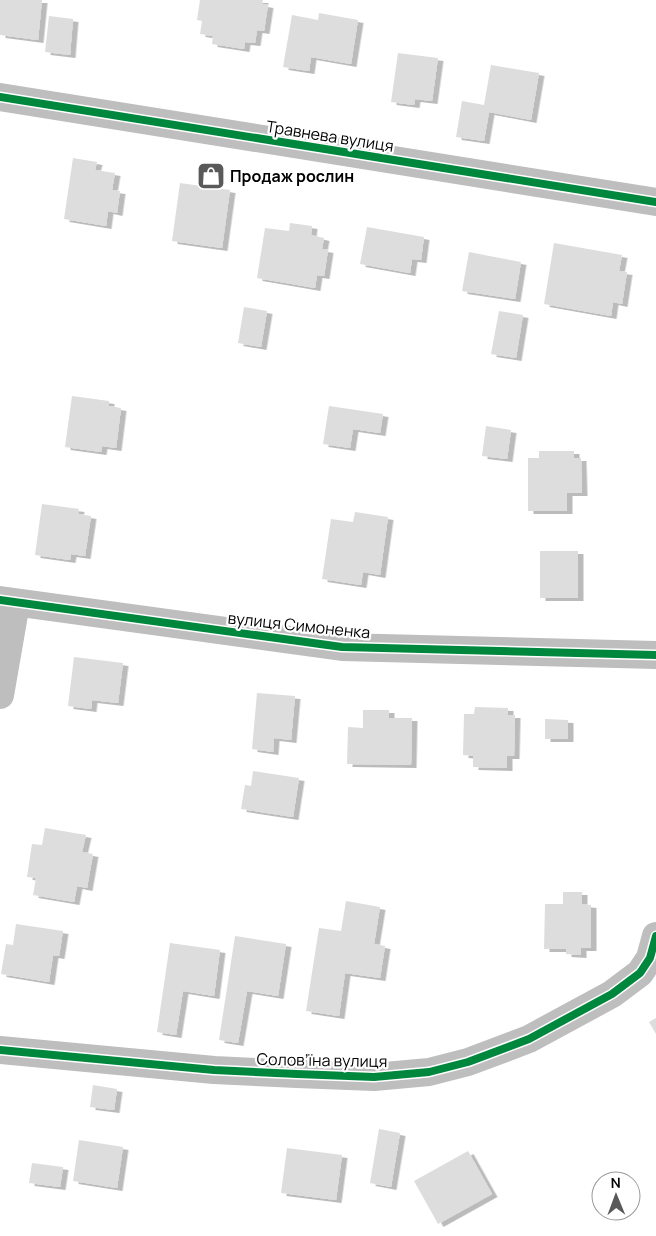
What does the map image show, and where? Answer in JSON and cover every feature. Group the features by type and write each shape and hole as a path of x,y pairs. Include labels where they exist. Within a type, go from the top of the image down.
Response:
{"street":[{"name":"Травнева вулиця","path":"0,97 656,202"},
{"name":"вулиця Симоненка","path":"8,601 342,647 656,655"},
{"path":"0,695 8,601"},
{"name":"Соловʼїна вулиця","path":"0,1050 214,1070 374,1077 429,1072 468,1062 529,1039 612,994 640,973 650,958 656,936"}],"building":[{"path":"0,0 42,0 38,40 0,35"},
{"path":"200,0 263,0 262,4 268,5 264,31 257,30 255,43 245,42 244,49 212,44 213,36 200,34 202,21 197,20"},
{"path":"319,13 358,20 351,64 311,57 309,71 283,67 292,15 318,20"},
{"path":"49,16 73,19 70,55 45,52"},
{"path":"398,53 438,58 432,101 415,99 414,105 391,102"},
{"path":"491,65 539,73 531,120 489,112 484,141 456,137 462,101 484,105"},
{"path":"73,158 97,162 95,170 115,173 112,190 120,191 117,213 108,211 106,226 64,219"},
{"path":"180,183 230,190 222,248 172,241"},
{"path":"290,223 312,226 311,235 324,238 322,249 328,250 324,276 317,275 315,288 257,278 265,228 289,231"},
{"path":"367,227 424,237 421,260 412,259 410,273 360,264"},
{"path":"554,243 622,255 619,271 627,272 622,304 613,302 611,316 544,304"},
{"path":"469,252 521,262 515,299 462,291"},
{"path":"244,307 267,311 261,347 238,343"},
{"path":"499,311 523,315 516,358 491,354"},
{"path":"72,396 109,401 109,406 121,408 116,448 102,446 101,452 65,447"},
{"path":"329,406 383,414 380,433 353,429 350,448 323,444"},
{"path":"486,426 511,430 507,459 482,456"},
{"path":"539,451 574,451 574,458 581,458 582,493 567,493 567,511 528,511 528,458 539,458"},
{"path":"42,504 79,509 78,514 91,516 85,556 71,554 70,560 35,555"},
{"path":"355,512 388,517 380,575 363,572 361,585 322,579 331,519 353,522"},
{"path":"540,551 578,551 578,598 540,598"},
{"path":"74,657 123,663 118,703 92,700 91,709 68,706"},
{"path":"257,693 295,696 291,740 274,738 273,752 252,749"},
{"path":"475,707 508,708 508,715 515,715 514,756 507,756 507,768 473,767 473,756 463,755 464,714 474,714"},
{"path":"363,710 389,710 389,718 412,718 411,765 347,764 348,727 363,728"},
{"path":"545,719 568,720 568,739 545,739"},
{"path":"253,771 299,778 293,817 241,809 245,785 251,786"},
{"path":"45,828 86,835 82,852 93,854 87,888 77,886 74,902 33,895 36,878 27,877 32,844 42,845"},
{"path":"563,892 582,892 582,904 591,905 591,948 581,948 581,955 566,954 566,949 544,949 545,904 563,904"},
{"path":"346,901 380,907 374,944 385,946 380,978 345,973 339,1016 306,1011 319,928 341,931"},
{"path":"16,924 63,931 59,956 53,955 49,982 1,974 6,944 13,945"},
{"path":"235,936 286,944 278,996 247,991 238,1043 219,1040"},
{"path":"170,943 220,950 214,996 183,991 176,1035 157,1032"},
{"path":"656,1018 656,1034 649,1022"},
{"path":"93,1085 117,1089 114,1110 90,1107"},
{"path":"379,1129 400,1133 391,1187 370,1183"},
{"path":"79,1140 123,1147 117,1188 73,1181"},
{"path":"287,1148 342,1155 336,1200 281,1193"},
{"path":"468,1151 492,1194 438,1224 414,1181"},
{"path":"32,1163 63,1167 60,1187 29,1183"}],"cycle path":[{"path":"0,97 656,202"},
{"path":"0,600 342,647 656,655"},
{"path":"0,1050 214,1070 374,1077 429,1072 468,1062 529,1039 612,994 640,973 650,958 656,936"}],"place":[{"name":"Продаж рослин","path":"211,176"}]}
